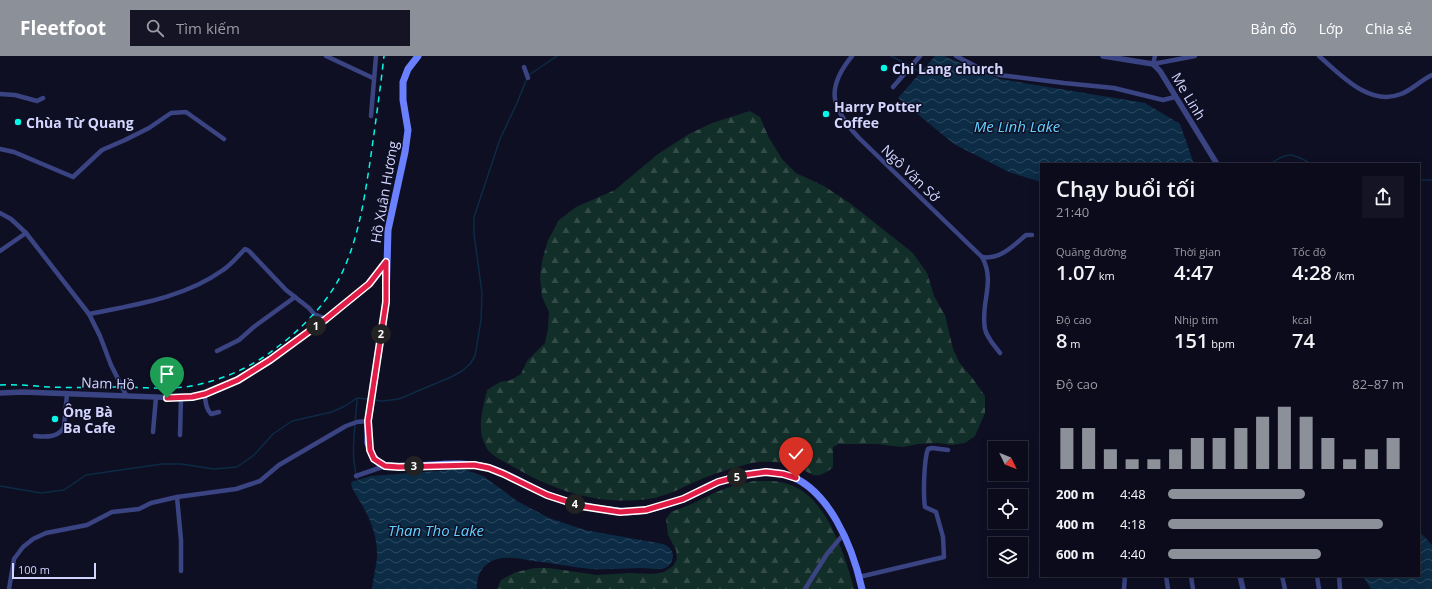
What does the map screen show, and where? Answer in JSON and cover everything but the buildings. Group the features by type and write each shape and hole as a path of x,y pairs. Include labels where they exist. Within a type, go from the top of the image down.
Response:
{"main road":[{"name":"Hồ Xuân Hương","path":"385,466 374,459 370,450 369,418 386,302 388,230 405,152 408,130 403,100 403,82 408,69 418,56"},
{"path":"385,466 474,465 489,468 547,495 581,506 620,512 646,510 683,499 718,482 744,475 766,472 783,474 796,478 810,486 830,512 843,535 862,589"}],"street":[{"path":"326,56 373,78"},
{"path":"371,116 376,56"},
{"name":"Ngô Văn Sở","path":"852,56 840,72 835,85 836,105 844,121 864,143 982,257 988,270 984,317 985,329 990,340 1000,353"},
{"path":"893,87 920,56"},
{"path":"956,56 979,68 999,75 1114,88 1163,100 1175,97"},
{"path":"1103,56 1153,64 1195,56"},
{"path":"1153,64 1155,56"},
{"path":"1319,56 1359,88 1380,96 1389,97 1402,94 1432,75"},
{"name":"Me Linh","path":"1153,64 1160,71 1216,163"},
{"path":"524,67 528,78"},
{"path":"0,94 34,101 40,101 42,98"},
{"path":"0,149 14,152 73,177 102,150 149,128 171,112 186,112 224,139"},
{"path":"0,213 11,219 26,234 88,314 100,336 111,365 126,395"},
{"path":"0,251 26,234"},
{"path":"982,257 994,258 1026,235 1032,235"},
{"path":"88,314 139,305 182,292 223,270 245,249 249,251 286,290 309,308 314,314 326,319"},
{"name":"Nam Hồ","path":"0,393 126,395 181,398 205,394 238,380 326,319 369,284 386,262"},
{"path":"217,351 239,340 255,326 295,297"},
{"path":"35,436 52,436 62,431 64,427 67,394"},
{"path":"205,394 205,402 209,412 211,414 219,412"},
{"path":"153,432 156,397"},
{"path":"180,435 181,398"},
{"path":"9,589 14,559 23,547 33,539 46,533 87,525 112,512 139,509 151,503 177,497 236,489 260,481 279,465 346,426 369,418"},
{"path":"859,577 944,557 943,537 936,512 925,507 925,490 928,449 948,450"},
{"path":"356,476 385,466"},
{"path":"177,497 181,540 181,571"},
{"path":"805,589 827,554 843,535"},
{"path":"1124,577 1124,589"},
{"path":"1166,577 1168,589"},
{"path":"1191,577 1193,589"},
{"path":"1240,577 1243,589"},
{"path":"1282,577 1285,589"},
{"path":"1317,577 1319,589"},
{"path":"1339,577 1340,589"}],"green space":[{"path":"750,111 760,117 769,138 782,159 796,173 824,186 851,204 913,253 927,273 934,296 945,315 953,349 959,362 985,396 985,413 975,436 965,443 952,445 938,443 918,444 902,447 877,444 839,444 833,447 833,467 820,475 811,474 797,466 790,464 758,462 715,474 661,496 635,500 598,499 563,490 529,475 494,456 486,447 481,433 481,418 487,390 500,382 511,380 521,374 527,361 545,343 549,312 542,297 540,277 542,261 548,240 559,220 576,207 615,190 658,154 689,134 712,123"},
{"path":"754,481 776,481 788,484 801,490 813,500 832,528 845,560 854,589 497,589 501,580 516,572 535,568 549,568 597,575 629,573 653,574 664,572 673,566 677,559 676,550 668,535 666,519 671,512 692,504 716,492"}],"water":[{"name":"Me Linh Lake","path":"935,56 944,56 1000,79 1145,103 1180,124 1194,163 1040,163 1040,182 1009,172 954,144 898,98"},
{"name":"Than Tho Lake","path":"463,469 483,476 517,501 549,518 585,530 663,544 672,551 672,562 668,566 661,569 591,569 515,558 502,558 488,563 481,570 477,589 372,589 377,558 377,548 370,521 352,488 351,482 371,476"},
{"path":"1420,532 1432,545 1432,589 1371,589 1364,577 1420,577"}],"waterway":[{"path":"529,75 557,56"},
{"path":"891,56 922,74"},
{"path":"373,400 383,401 399,399 451,377 462,371 470,364 475,356 481,320 482,293 474,234 474,217 500,139 527,78"},
{"path":"1272,163 1287,155 1295,156 1310,163"},
{"path":"1420,180 1432,180"},
{"path":"357,398 353,450 355,471 358,481"},
{"path":"0,486 41,493 64,490 86,475 162,464 181,464 214,469 237,467 254,455 273,434 292,421 332,412 357,398 369,399"}],"railway":[{"path":"0,385 49,387 186,387 198,385 235,373 258,361 289,338 318,310 326,299 340,277 356,235 360,221 370,162 384,56"}],"place":[{"name":"Chi Lang church","path":"884,68"},
{"name":"Harry Potter Coffee","path":"826,114"},
{"name":"Chùa Từ Quang","path":"18,122"},
{"name":"Ông Bà Ba Cafe","path":"55,419"}],"route":[{"path":"167,398 192,397 205,394 238,380 270,360 326,319 369,284 386,262 386,302 374,390 368,421 368,443 370,450 374,459 385,466 474,465 489,468 547,495 581,506 620,512 646,510 683,499 718,482 744,475 766,472 783,474 796,478"}]}
